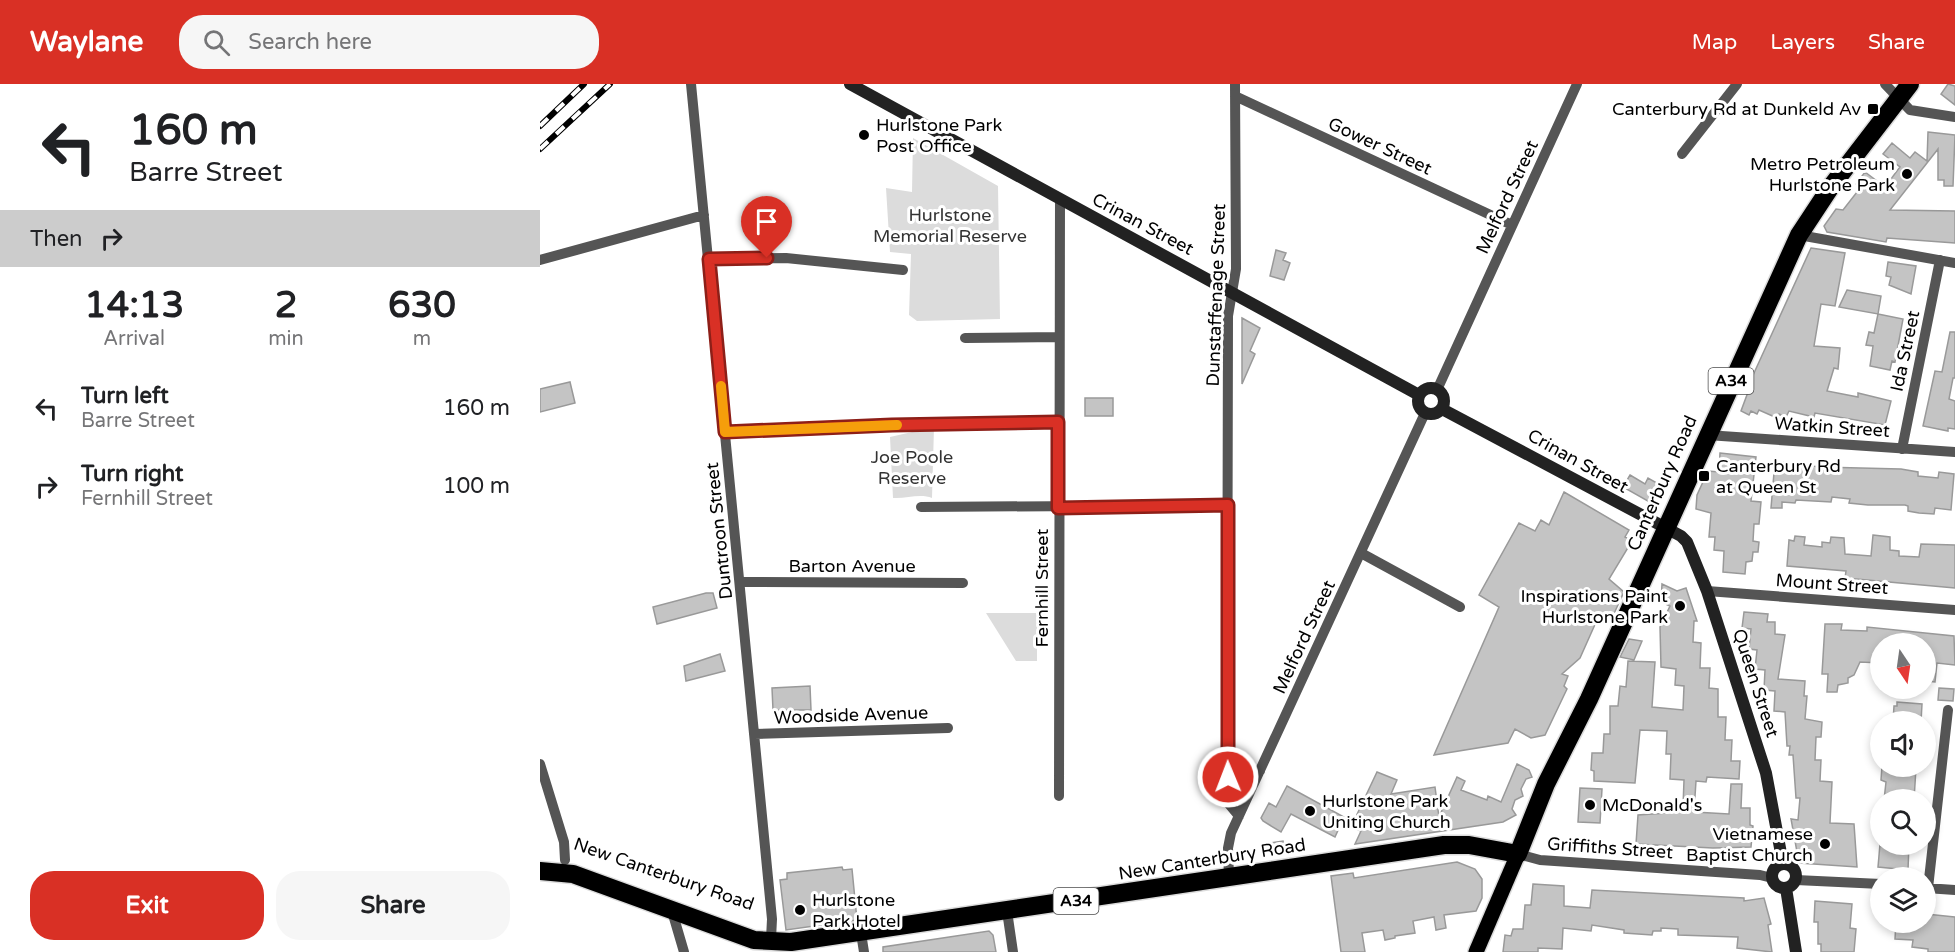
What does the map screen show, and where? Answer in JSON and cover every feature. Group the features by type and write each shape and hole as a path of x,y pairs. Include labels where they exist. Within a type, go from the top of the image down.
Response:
{"highway":[{"name":"Canterbury Road","path":"1518,854 1546,784 1588,699 1799,235 1830,188 1910,84"},
{"name":"New Canterbury Road","path":"540,871 573,874 754,940 800,942 1444,845 1469,845 1518,854"},
{"name":"New Canterbury Road","path":"540,859 565,860 732,919 758,929 771,939"}],"main road":[{"path":"1476,952 1518,854"}],"street":[{"name":"Duntroon Street","path":"691,84 741,582 772,919 771,939"},
{"name":"Crinan Street","path":"850,84 1419,394"},
{"name":"Melford Street","path":"1437,390 1577,84"},
{"path":"1682,154 1737,84"},
{"path":"1885,84 1910,110 1955,117"},
{"name":"Gower Street","path":"1235,90 1512,225"},
{"name":"Dunstaffenage Street","path":"1235,90 1236,269 1228,316 1227,763 1229,804 1239,816"},
{"name":"Fernhill Street","path":"1059,796 1060,199"},
{"path":"540,261 704,215"},
{"path":"1799,235 1955,263"},
{"path":"709,259 786,258 903,270"},
{"name":"Ida Street","path":"1902,448 1940,260"},
{"path":"965,338 1059,337"},
{"path":"1425,389 1437,390 1443,396 1442,409 1432,414 1425,413 1418,402 1419,394 1425,389"},
{"name":"Crinan Street","path":"1442,409 1665,528"},
{"name":"Melford Street","path":"1229,878 1229,840 1243,805 1425,413"},
{"path":"725,432 1058,422"},
{"name":"Watkin Street","path":"1707,435 1955,452"},
{"path":"921,507 1058,508 1228,505"},
{"name":"Queen Street","path":"1665,528 1687,542 1707,591 1766,773 1783,864"},
{"path":"1361,552 1460,607"},
{"name":"Barton Avenue","path":"741,582 963,583"},
{"name":"Mount Street","path":"1707,591 1955,610"},
{"path":"1929,867 1948,710"},
{"name":"Woodside Avenue","path":"754,734 948,728"},
{"path":"1227,763 1242,776 1251,776 1260,771"},
{"path":"540,764 564,842 565,860"},
{"path":"1229,795 1243,805"},
{"name":"Griffiths Street","path":"1518,854 1540,860 1760,874 1772,878"},
{"path":"1796,952 1791,884 1794,868 1783,864 1773,870 1772,878 1777,886 1791,884 1870,885"},
{"path":"1936,889 1955,890"},
{"path":"672,911 684,952"},
{"path":"1007,911 1013,952"},
{"path":"861,933 864,952"}],"green space":[{"name":"Hurlstone Memorial Reserve","path":"913,138 998,186 1000,319 917,321 909,315 911,254 890,252 886,188 912,192"},
{"name":"Joe Poole Reserve","path":"934,427 932,498 923,496 893,498 890,437"},
{"path":"986,613 1037,613 1037,661 1016,661"}],"building":[{"path":"1948,84 1955,86 1955,105 1941,94"},
{"path":"1928,132 1955,135 1953,186 1944,186 1944,180 1938,180 1938,149 1890,210 1955,211 1955,243 1887,238 1886,242 1827,232 1824,226 1836,209 1843,210 1861,187 1856,184 1865,172 1885,187 1900,167 1883,154 1892,143 1910,158 1915,152 1927,161"},
{"path":"1811,248 1845,253 1835,306 1821,304 1814,346 1840,348 1838,369 1834,368 1827,391 1858,397 1858,393 1891,401 1885,425 1815,413 1814,417 1789,411 1786,417 1779,414 1777,418 1759,410 1757,414 1751,411 1749,415 1741,411 1751,384 1749,384"},
{"path":"1276,250 1286,253 1283,260 1290,263 1284,280 1270,276"},
{"path":"1888,262 1916,266 1911,294 1889,285 1891,277 1886,276"},
{"path":"1847,290 1881,296 1878,314 1839,307"},
{"path":"1878,314 1903,319 1895,362 1892,361 1890,370 1870,366 1873,346 1866,345 1869,332 1874,333"},
{"path":"1242,318 1260,328 1250,351 1255,354 1242,384"},
{"path":"1950,332 1955,332 1955,378 1953,378 1949,399 1955,401 1955,429 1948,428 1948,431 1923,426 1935,371 1942,372"},
{"path":"570,382 575,403 540,412 540,389"},
{"path":"1085,398 1113,398 1113,416 1085,416"},
{"path":"1720,453 1756,457 1751,501 1761,502 1759,524 1754,524 1753,541 1759,542 1758,552 1753,552 1752,561 1746,562 1745,574 1723,572 1724,551 1714,550 1715,537 1709,537 1711,513 1696,509 1697,495 1708,471 1719,472"},
{"path":"1775,461 1820,467 1901,469 1918,472 1918,476 1938,478 1939,472 1954,474 1951,510 1935,508 1934,514 1919,513 1908,511 1908,506 1905,505 1849,503 1850,499 1832,497 1831,502 1796,500 1795,503 1782,502 1782,508 1771,508"},
{"path":"1630,475 1645,484 1648,478 1664,487 1658,502 1653,504 1623,487"},
{"path":"1564,492 1629,530 1625,537 1632,541 1609,579 1624,592 1611,620 1597,620 1580,658 1562,674 1568,676 1564,686 1567,689 1545,735 1531,738 1515,729 1508,743 1434,755 1499,607 1479,595 1519,523 1535,531 1541,520 1549,525"},
{"path":"1873,535 1890,537 1890,550 1899,551 1899,556 1919,557 1921,544 1955,545 1955,588 1845,578 1846,571 1787,566 1789,540 1794,541 1795,536 1805,537 1804,545 1822,547 1822,542 1830,543 1831,537 1844,538 1845,554 1871,556"},
{"path":"1662,584 1677,591 1686,588 1697,621 1694,621 1693,642 1701,643 1700,668 1710,668 1709,688 1718,689 1718,717 1726,717 1725,740 1732,740 1731,761 1740,761 1739,779 1707,777 1706,782 1696,781 1694,812 1729,814 1731,784 1742,784 1741,808 1750,808 1750,825 1753,826 1751,847 1713,848 1636,844 1638,815 1666,813 1666,806 1683,807 1684,780 1670,779 1671,754 1666,754 1667,731 1640,730 1635,783 1594,781 1594,771 1591,770 1592,753 1603,753 1604,734 1610,734 1610,706 1618,706 1620,686 1626,687 1628,661 1655,662 1652,707 1683,710 1684,686 1675,685 1676,669 1661,667 1660,627 1670,606 1661,602"},
{"path":"713,593 717,608 657,624 653,607"},
{"path":"1744,612 1768,614 1767,622 1775,622 1775,634 1785,635 1778,679 1805,681 1804,696 1807,696 1805,719 1822,722 1821,737 1816,737 1815,760 1821,760 1820,781 1832,782 1830,823 1854,824 1857,867 1799,863 1791,819 1798,820 1800,798 1796,798 1793,755 1789,755 1790,746 1787,746 1785,712 1774,711 1775,691 1764,690 1765,670 1755,669 1757,650 1749,649 1751,629 1742,628"},
{"path":"1825,624 1842,624 1841,630 1867,631 1867,627 1925,633 1870,633 1870,662 1860,662 1854,675 1848,678 1848,683 1838,685 1837,692 1827,692 1828,674 1822,674"},
{"path":"1936,634 1954,636 1955,665 1937,663 1936,672"},
{"path":"1629,639 1642,641 1634,660 1620,657"},
{"path":"720,654 725,671 686,681 684,666"},
{"path":"810,686 811,710 773,710 772,688"},
{"path":"1939,688 1954,689 1953,701 1938,700"},
{"path":"1897,702 1922,704 1922,711 1894,711 1894,706 1897,706"},
{"path":"1517,764 1529,770 1532,777 1526,779 1521,789 1523,796 1515,800 1512,809 1516,815 1503,822 1355,844 1361,831 1351,827 1377,772 1397,780 1391,794 1435,787 1439,817 1457,777 1465,781 1461,790 1487,800 1488,796 1501,802"},
{"path":"1881,777 1915,777 1915,789 1885,789 1886,782 1881,780"},
{"name":"Hurlstone Park Uniting Church","path":"1287,786 1344,817 1335,837 1291,814 1281,832 1263,821 1261,818 1269,803 1276,807"},
{"name":"McDonald's","path":"1580,788 1602,789 1600,823 1578,822"},
{"path":"1283,841 1285,851 1271,853 1270,843"},
{"path":"1879,855 1909,855 1908,867 1878,867"},
{"path":"1457,862 1475,869 1482,879 1482,898 1476,911 1444,915 1446,928 1436,930 1434,917 1413,921 1415,933 1385,940 1383,930 1362,933 1365,952 1341,952 1331,876 1353,873 1354,878"},
{"path":"842,867 843,870 852,869 857,920 786,930 780,880 787,879 787,873"},
{"path":"1533,884 1564,886 1564,906 1590,908 1592,890 1744,898 1744,901 1764,898 1771,924 1768,925 1772,952 1737,948 1738,937 1678,935 1678,929 1661,928 1661,931 1653,931 1652,935 1624,933 1624,930 1592,925 1591,931 1563,928 1562,949 1538,948 1538,952 1503,952 1505,935 1511,936 1513,929 1523,929 1525,905 1531,905"},
{"path":"1815,901 1852,904 1850,928 1856,929 1854,952 1821,952 1821,944 1818,944 1818,922 1814,922"},
{"path":"1936,915 1955,917 1955,952 1928,952 1928,949 1912,947 1913,940 1895,939 1895,933 1936,933"},
{"path":"989,931 993,935 996,952 883,952 883,947"}],"railway":[{"path":"540,126 584,84"},
{"path":"540,149 610,84"}],"slow traffic":[{"path":"721,386 725,432 897,425"}],"place":[{"name":"Canterbury Rd at Dunkeld Av","path":"1873,109"},
{"name":"Hurlstone Park Post Office","path":"864,135"},
{"name":"Metro Petroleum Hurlstone Park","path":"1907,174"},
{"name":"Canterbury Rd at Queen St","path":"1704,476"},
{"name":"Inspirations Paint Hurlstone Park","path":"1680,606"},
{"name":"McDonald's","path":"1590,805"},
{"name":"Hurlstone Park Uniting Church","path":"1310,811"},
{"name":"Vietnamese Baptist Church","path":"1825,844"},
{"name":"Hurlstone Park Hotel","path":"800,910"}],"route":[{"path":"767,258 709,259 725,432 892,425 1058,422 1058,508 1228,505 1228,777"}]}
